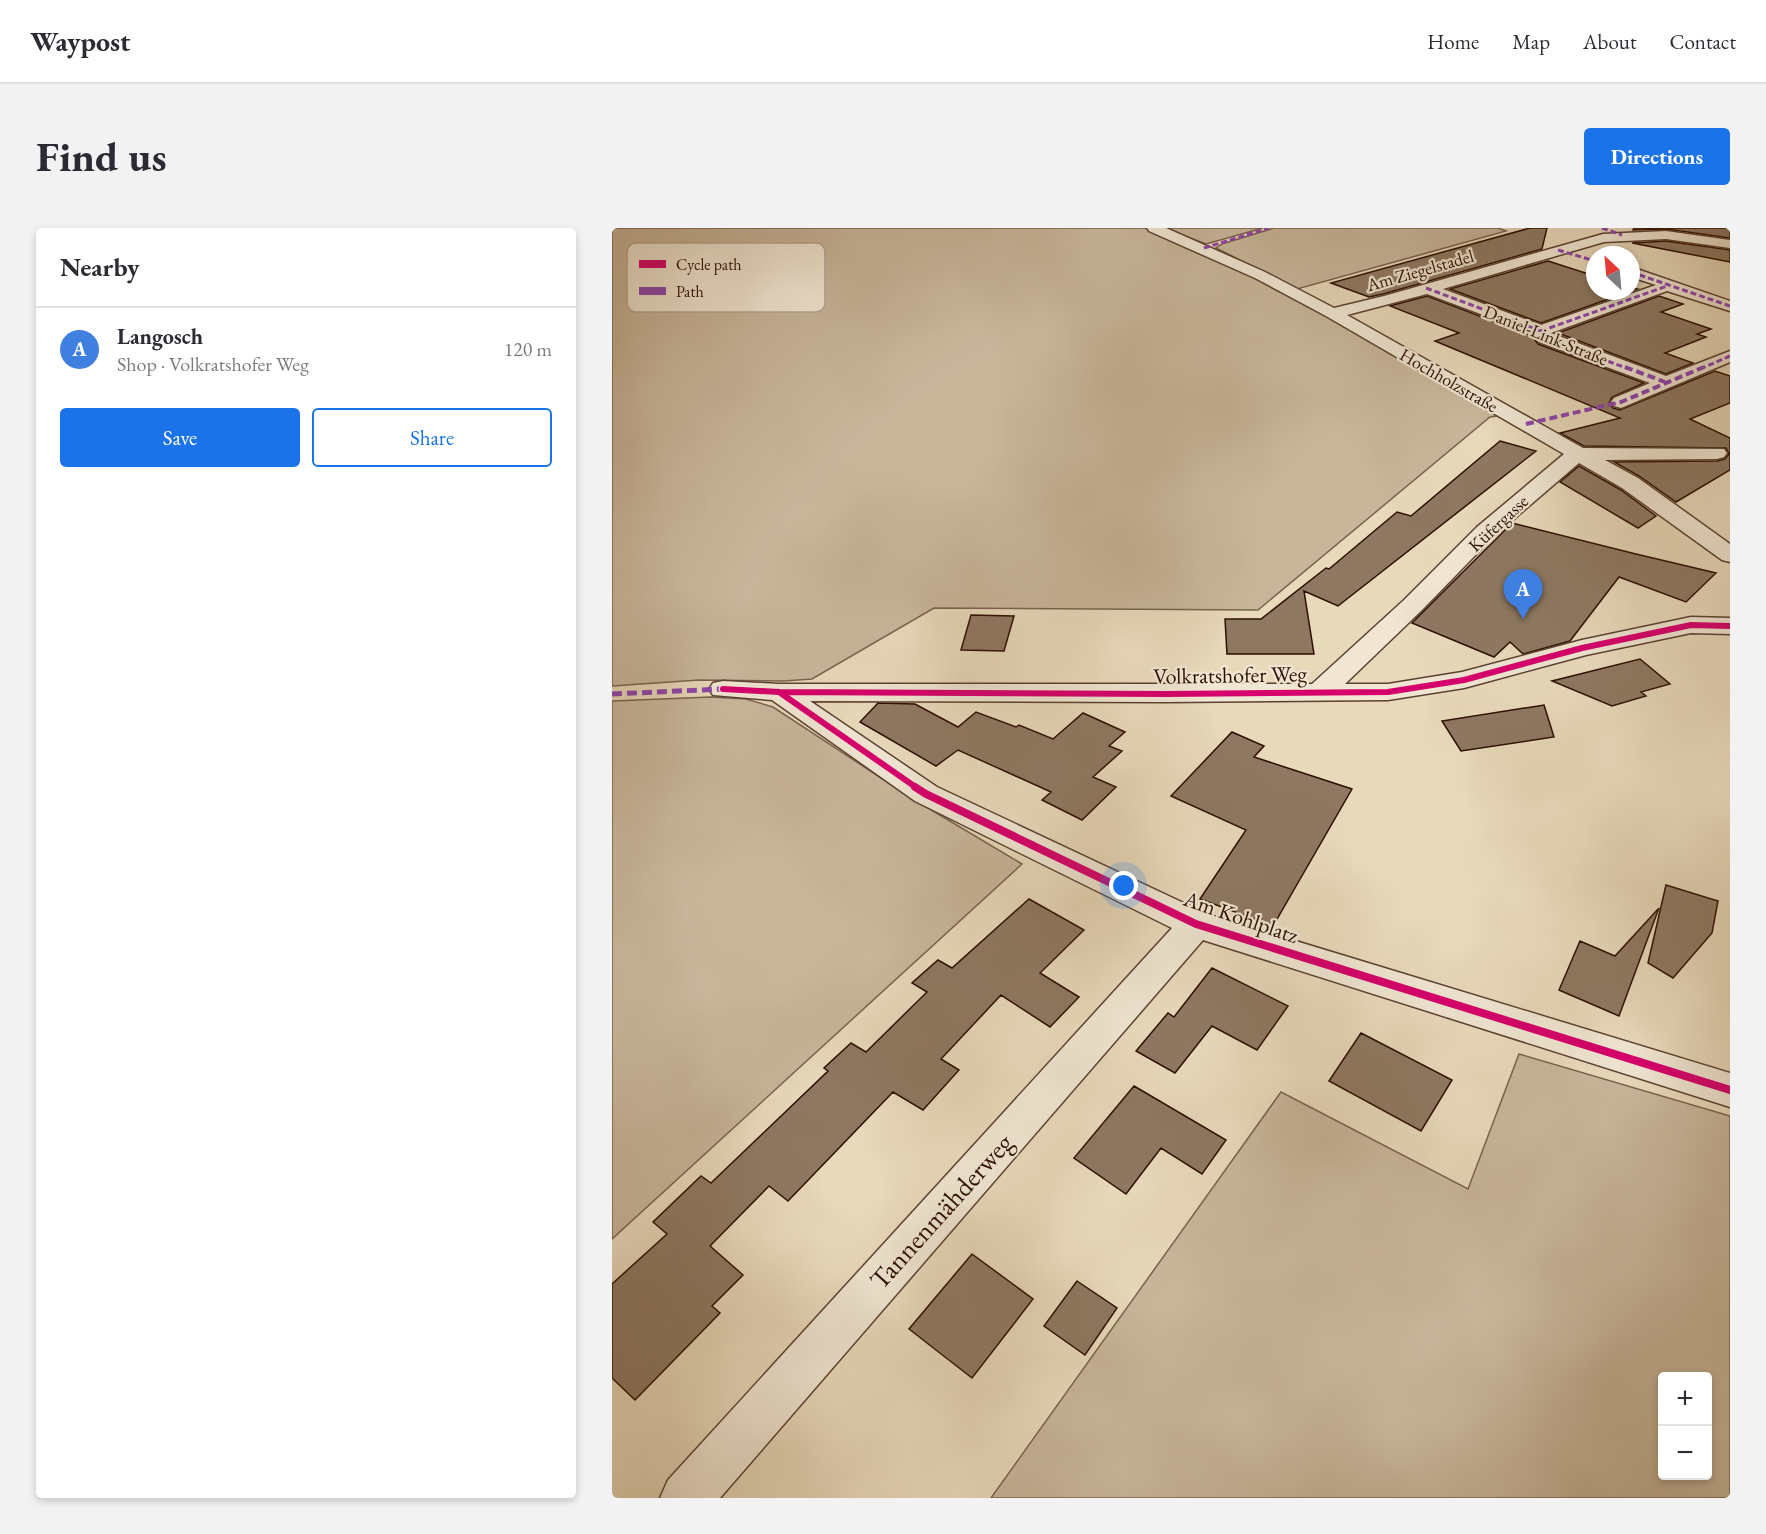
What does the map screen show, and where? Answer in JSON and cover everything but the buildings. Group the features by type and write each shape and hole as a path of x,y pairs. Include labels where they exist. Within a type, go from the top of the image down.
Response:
{"street":[{"name":"Hochholzstraße","path":"1154,228 1230,260 1332,312 1630,483 1730,555"},
{"path":"1690,236 1706,228"},
{"name":"Am Ziegelstadel","path":"1332,312 1603,238 1631,234 1690,236 1730,243"},
{"path":"1558,250 1586,258"},
{"path":"1640,275 1730,306"},
{"path":"1541,331 1667,286"},
{"name":"Daniel-Link-Straße","path":"1426,288 1541,331 1545,338 1665,382"},
{"path":"1622,402 1730,356"},
{"path":"1576,454 1717,453"},
{"name":"Küfergasse","path":"1322,691 1413,605 1485,532 1576,454"},
{"name":"Volkratshofer Weg","path":"723,688 779,692 1166,694 1388,692 1464,680 1582,648 1691,625 1730,626"},
{"name":"Am Kohlplatz","path":"779,692 926,794 1197,924 1730,1090"},
{"name":"Tannenmähderweg","path":"686,1498 1197,924"}],"shaded area":[{"path":"612,228 1145,228 1281,290 1452,387 1498,416 1490,417 1258,610 934,608 812,679 699,680 612,686"},
{"path":"1164,228 1263,228 1206,244"},
{"path":"1274,228 1498,228 1506,231 1297,289 1216,248 1222,244"},
{"path":"711,697 746,699 773,707 913,799 1022,864 612,1239 612,701"},
{"path":"1519,1054 1730,1116 1730,1498 991,1498 1281,1092 1468,1189"}],"marked path":[{"path":"1204,248 1269,228"},
{"path":"1602,228 1622,235"},
{"path":"1558,250 1586,258"},
{"path":"1640,275 1730,306"},
{"path":"1541,331 1667,286"},
{"path":"1426,288 1541,331 1545,338 1665,382"},
{"path":"1526,424 1621,402 1730,356"},
{"path":"612,694 723,689"}],"cycle path":[{"path":"723,689 779,692 1166,694 1388,692 1464,680 1582,648 1691,625 1730,626"},
{"path":"779,692 926,794 1196,924 1730,1090"}],"place":[{"name":"Langosch","path":"1523,619"}]}
